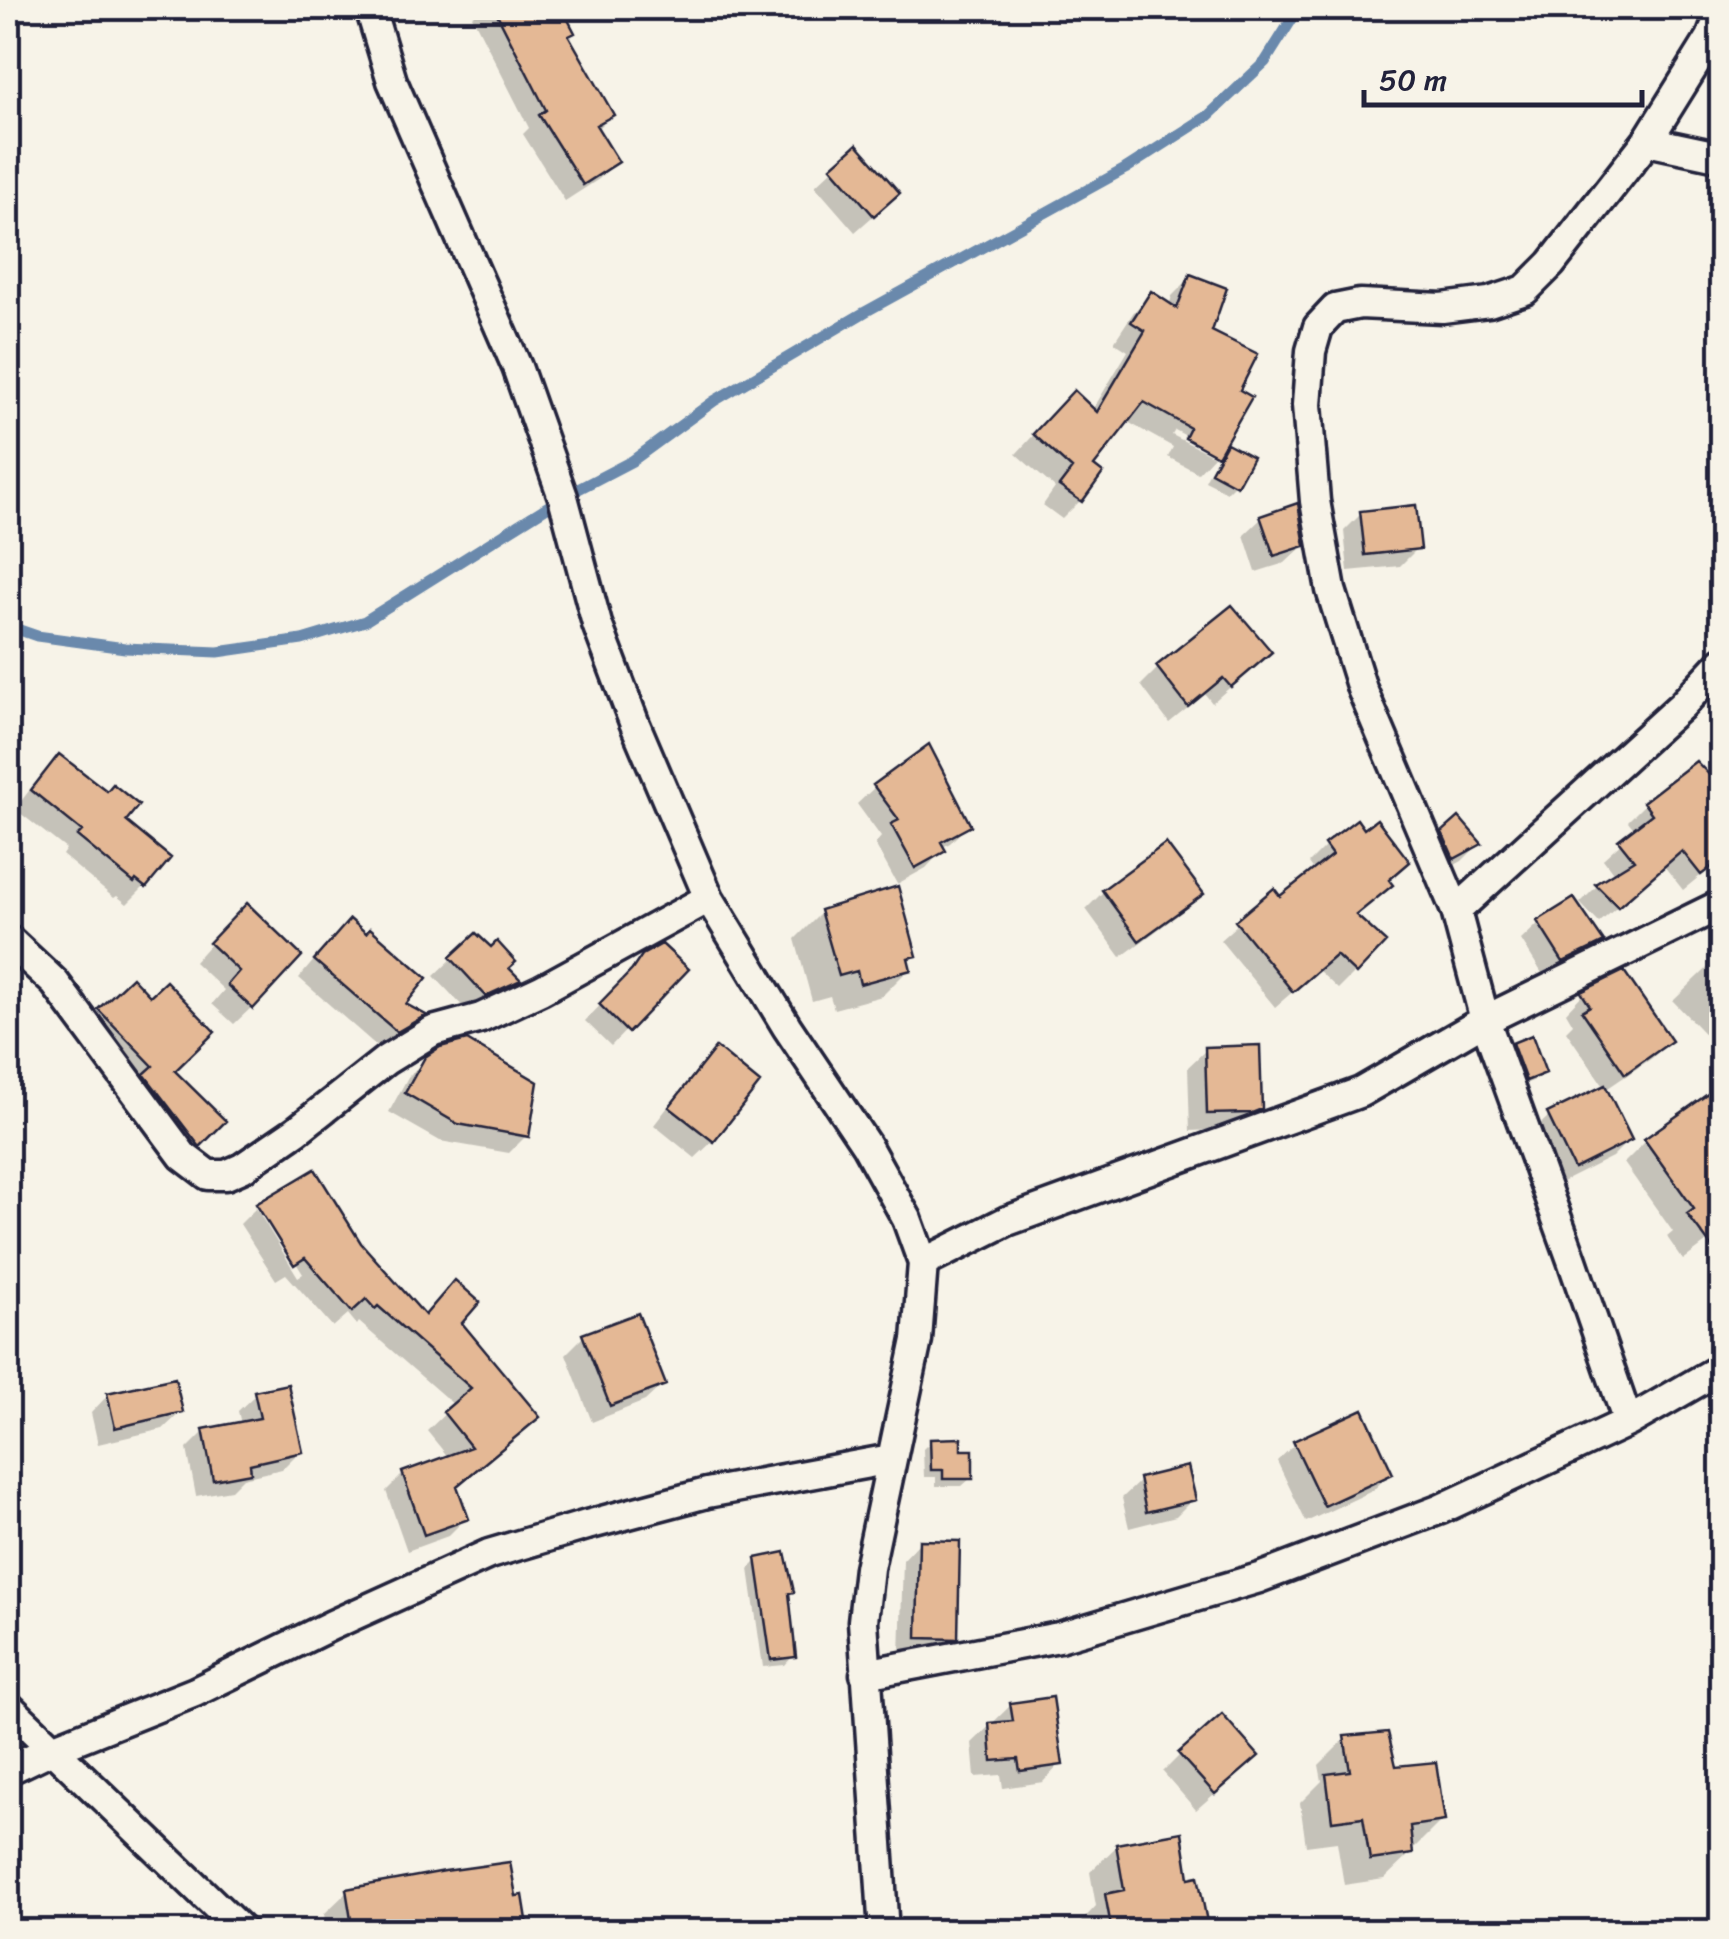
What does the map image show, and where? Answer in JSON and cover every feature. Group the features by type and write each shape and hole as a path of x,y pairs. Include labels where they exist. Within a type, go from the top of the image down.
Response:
{"street":[{"path":"370,8 392,81 516,368 563,497 597,624 709,898 787,1027 866,1145 907,1219 923,1263 918,1340 890,1459 863,1621 884,1932"},
{"path":"1628,1422 1485,1020 1456,912 1362,689 1331,590 1315,502 1307,406 1311,351 1318,327 1336,309 1360,304 1442,308 1489,302 1525,290 1647,141 1711,38 1722,9"},
{"path":"1647,141 1722,158"},
{"path":"1456,912 1682,705 1722,662"},
{"path":"8,939 55,983 183,1156 208,1175 226,1174 242,1168 296,1131 386,1060 433,1031 481,1018 542,990 709,898"},
{"path":"923,1263 1007,1221 1361,1092 1485,1020 1722,904"},
{"path":"865,1674 1060,1637 1259,1578 1441,1509 1628,1422 1722,1368"},
{"path":"8,1770 196,1692 489,1554 707,1493 890,1459"},
{"path":"8,1706 243,1932"}],"building":[{"path":"494,8 562,8 575,33 569,36 614,115 596,125 619,162 583,185 539,115 546,110"},
{"path":"857,144 900,193 874,216 831,167"},
{"path":"1190,274 1227,288 1212,331 1258,354 1240,390 1252,397 1218,456 1185,438 1190,428 1144,402 1094,466 1103,473 1082,502 1059,486 1072,469 1033,434 1074,390 1097,412 1145,331 1131,322 1151,291 1177,308"},
{"path":"1227,443 1253,457 1237,486 1211,472"},
{"path":"1298,503 1305,546 1274,556 1260,516"},
{"path":"1416,505 1421,549 1365,555 1360,511"},
{"path":"1232,605 1272,652 1231,687 1223,678 1188,707 1156,666"},
{"path":"929,744 971,826 941,842 946,851 915,868 891,824 899,820 873,785"},
{"path":"59,754 107,791 113,784 139,805 126,821 171,858 146,888 136,880 134,883 77,836 82,831 31,790"},
{"path":"1696,761 1722,788 1722,859 1701,875 1682,851 1618,907 1595,884 1634,860 1618,840 1652,814 1643,802"},
{"path":"1459,817 1482,844 1454,859 1442,832"},
{"path":"1357,819 1364,829 1377,819 1410,862 1389,880 1393,885 1356,915 1386,942 1356,974 1336,955 1293,992 1235,921 1274,888 1280,896 1332,855 1324,844"},
{"path":"1166,843 1204,894 1139,941 1102,890"},
{"path":"898,886 917,956 908,958 911,970 860,984 857,971 839,976 820,910"},
{"path":"1574,898 1604,942 1563,962 1537,921"},
{"path":"247,903 302,956 253,1009 227,985 239,971 209,943"},
{"path":"350,919 366,933 370,928 427,978 406,1004 426,1015 397,1032 314,960"},
{"path":"476,933 491,947 497,941 516,962 509,968 521,980 486,996 450,957"},
{"path":"662,944 689,969 628,1033 599,1004 642,955"},
{"path":"1624,971 1672,1041 1625,1074 1582,1011 1590,1006 1581,992"},
{"path":"132,977 150,996 166,981 215,1032 175,1071 226,1121 200,1147 144,1074 153,1066 98,1009"},
{"path":"1532,1035 1546,1073 1526,1081 1512,1043"},
{"path":"467,1040 538,1082 529,1137 458,1124 405,1093 425,1057 440,1047"},
{"path":"1260,1045 1262,1109 1252,1113 1207,1114 1205,1047"},
{"path":"716,1047 760,1083 714,1142 669,1107"},
{"path":"1722,1084 1722,1261 1687,1214 1694,1209 1644,1139"},
{"path":"1605,1085 1632,1140 1574,1169 1547,1113"},
{"path":"315,1169 361,1243 425,1315 455,1280 480,1302 462,1323 540,1417 457,1486 469,1519 424,1535 402,1472 471,1447 443,1412 471,1388 378,1306 375,1309 366,1299 352,1312 305,1258 294,1265 256,1204"},
{"path":"638,1313 666,1385 610,1406 582,1334"},
{"path":"175,1378 183,1412 115,1428 107,1393"},
{"path":"288,1384 303,1452 250,1464 251,1473 213,1480 203,1429 260,1418 254,1391"},
{"path":"1363,1409 1393,1474 1324,1506 1293,1441"},
{"path":"961,1438 961,1450 973,1450 973,1479 943,1479 943,1470 931,1470 930,1439"},
{"path":"1188,1466 1196,1500 1146,1512 1139,1478"},
{"path":"919,1540 960,1541 958,1639 917,1638"},
{"path":"785,1552 794,1592 789,1593 796,1657 771,1660 756,1558"},
{"path":"1053,1697 1063,1765 1020,1771 1018,1759 992,1761 989,1723 1013,1721 1010,1703"},
{"path":"1222,1714 1259,1756 1215,1794 1178,1753"},
{"path":"1388,1732 1396,1766 1436,1762 1445,1821 1410,1826 1413,1854 1370,1860 1363,1817 1332,1821 1326,1774 1350,1771 1344,1736"},
{"path":"1182,1832 1189,1878 1198,1876 1208,1927 1185,1932 1112,1932 1105,1894 1124,1890 1116,1844"},
{"path":"510,1862 516,1896 523,1895 528,1926 500,1929 501,1932 353,1932 346,1889"}],"waterway":[{"path":"8,626 37,636 125,648 218,652 302,640 365,621 563,497 632,461 714,401 865,312 1125,169 1208,116 1265,62 1299,8"}]}
